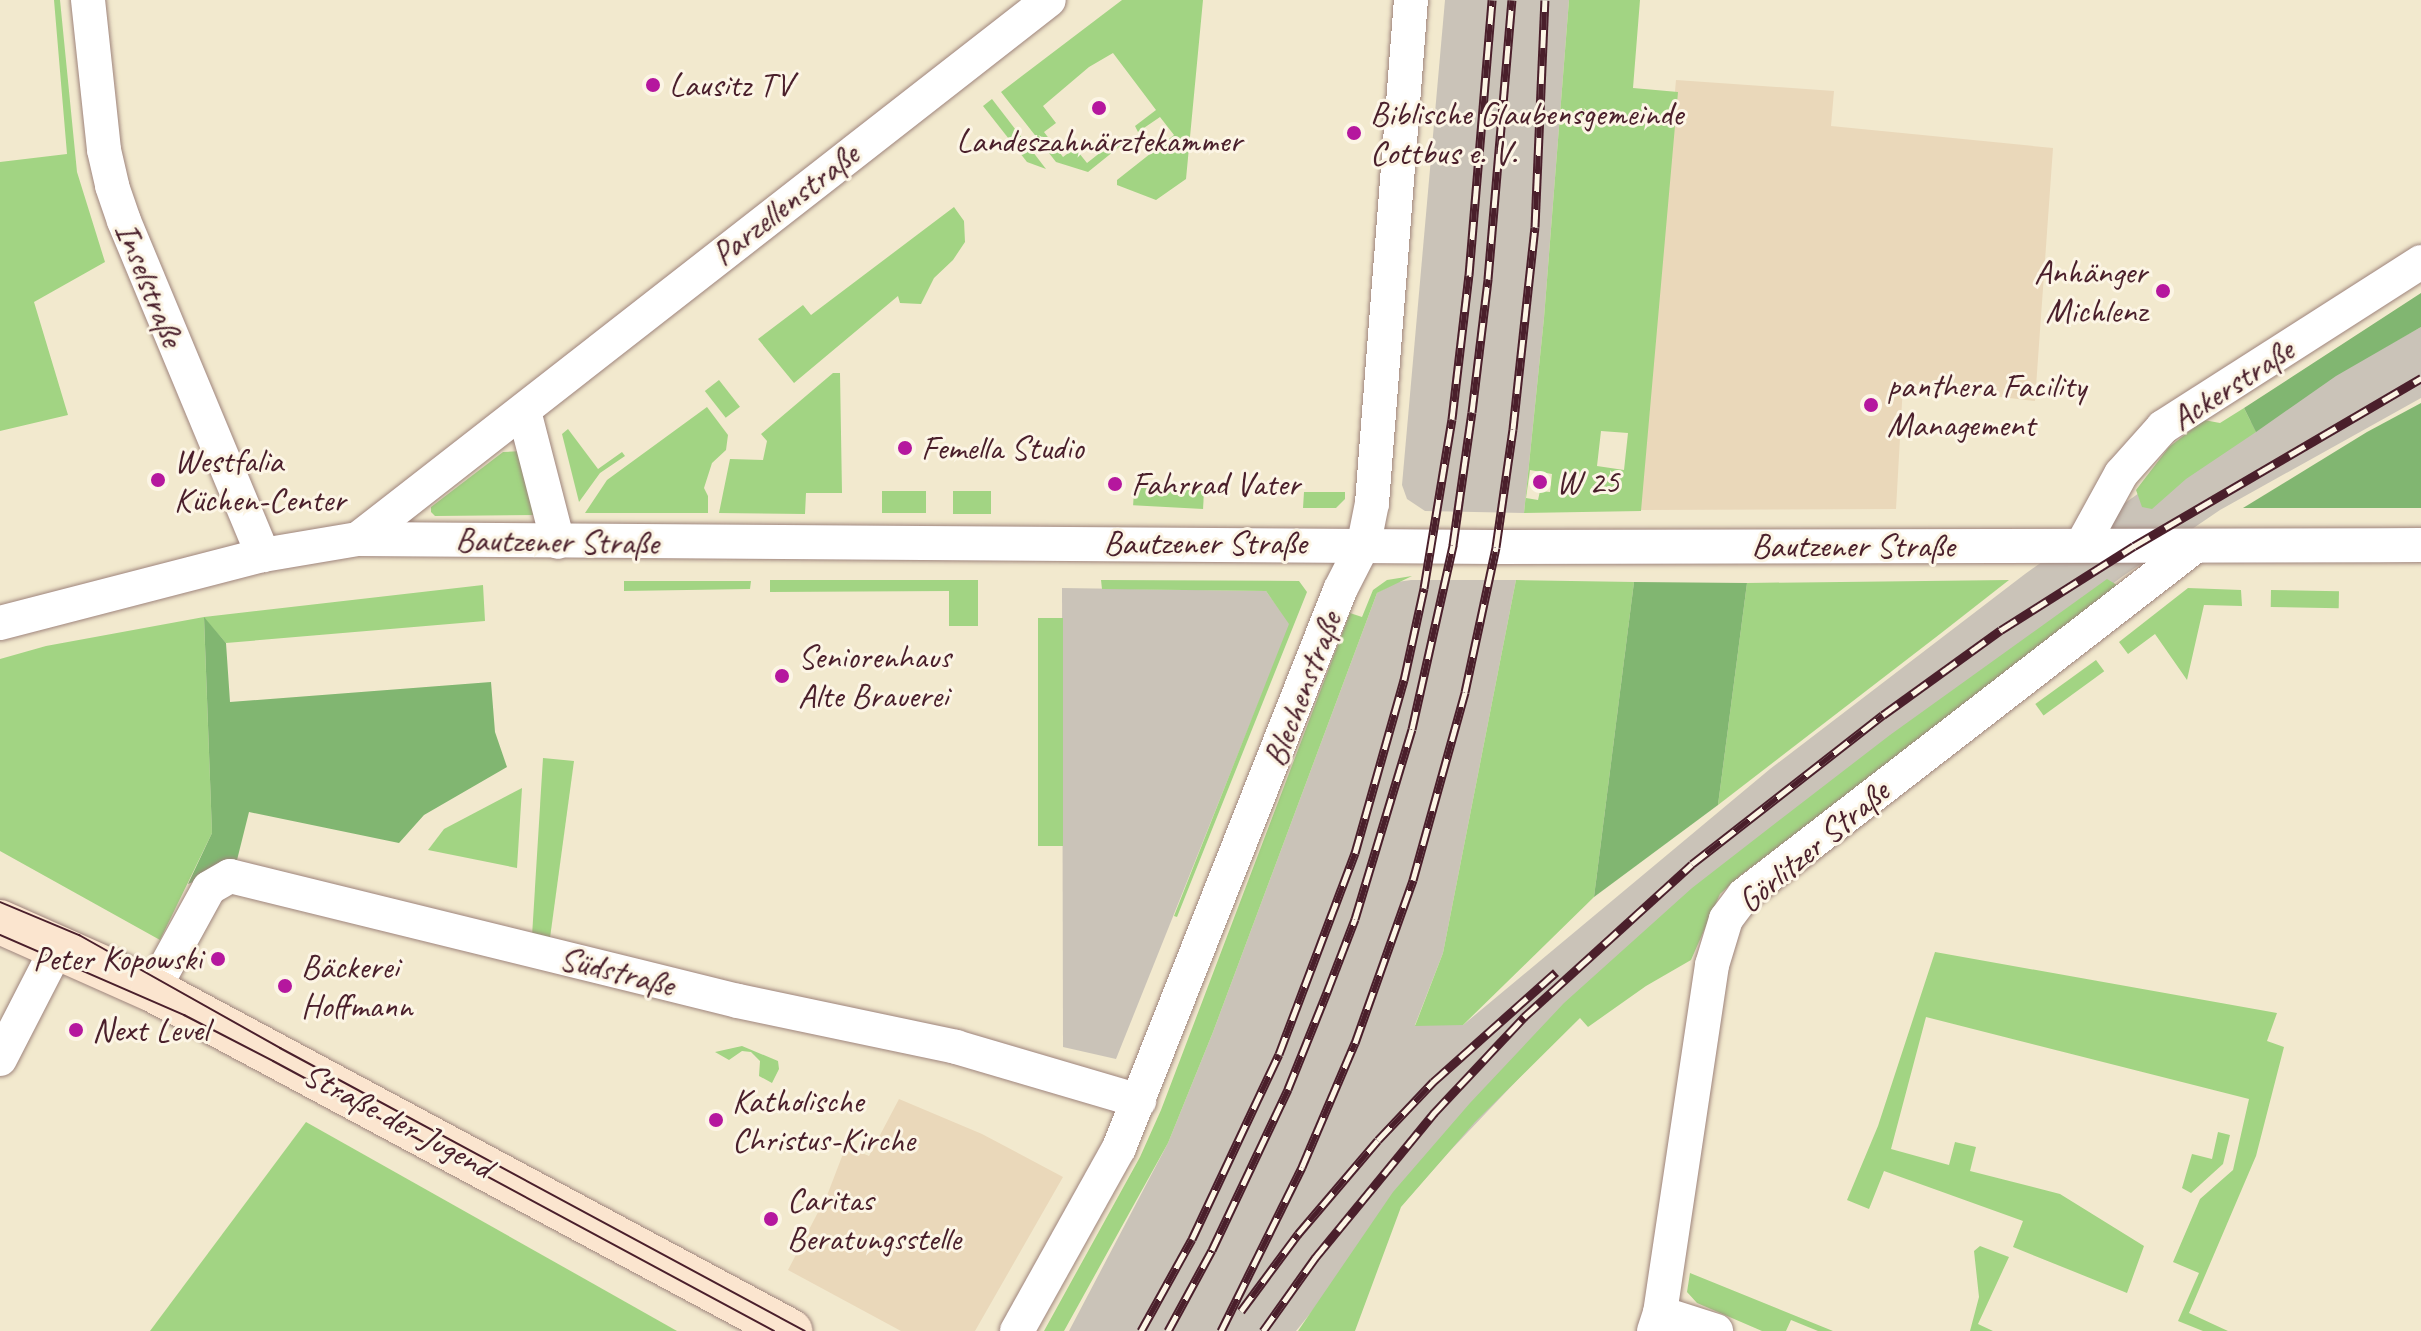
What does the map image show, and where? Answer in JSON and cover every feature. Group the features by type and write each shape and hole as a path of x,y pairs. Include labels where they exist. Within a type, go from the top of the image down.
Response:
{"main road":[{"name":"Straße der Jugend","path":"0,922 49,966 153,990 790,1331"}],"street":[{"name":"Inselstraße","path":"88,0 104,150 112,186 263,555"},
{"name":"Parzellenstraße","path":"358,539 1049,0"},
{"name":"Blechenstraße","path":"1017,1331 1119,1148 1340,590 1364,543 1372,503 1411,0"},
{"name":"Ackerstraße","path":"2082,545 2121,474 2163,427 2421,262"},
{"path":"524,411 558,542"},
{"name":"Bautzener Straße","path":"0,623 263,555 358,539 1364,543 1525,547 2421,545"},
{"name":"Görlitzer Straße","path":"1657,1322 1712,965 1726,919 1755,887 2194,547"},
{"name":"Südstraße","path":"153,990 209,888 230,876 738,1001 956,1047 1139,1101"},
{"path":"0,1059 49,966"},
{"path":"1657,1322 1716,1331"}],"shaded area":[{"path":"1445,0 1569,0 1544,318 1524,513 1425,511 1407,499 1402,485"},
{"path":"1676,80 1834,91 1831,126 2053,148 2035,401 1903,385 1896,509 1639,510"},
{"path":"2421,327 2421,398 2220,510 2123,576 1777,834 1649,941 1449,1152 1361,1251 1296,1331 1069,1331 1168,1143 1213,1032 1377,593 1397,582 1411,580 1516,580 1443,953 1415,1025 1463,1025 1770,769 2025,574 2201,449"},
{"path":"1062,588 1266,591 1290,624 1116,1059 1063,1047"},
{"path":"899,1099 982,1134 1063,1177 975,1331 901,1331 788,1270 828,1193 846,1146 869,1156"}],"green space":[{"path":"54,0 60,0 77,172 105,262 34,302 68,415 0,431 0,162 67,154"},
{"path":"1122,0 1203,0 1186,179 1156,200 1117,185 1117,180 1174,135 1160,117 1138,132 1135,126 1156,110 1113,53 1089,67 1043,106 1056,123 1044,132 1063,157 1075,148 1087,163 1120,137 1124,143 1088,172 1056,162 1001,92"},
{"path":"1569,0 1640,0 1633,88 1678,92 1641,511 1524,513 1544,318","holes":["1601,431 1628,433 1624,470 1597,466","1530,470 1552,474 1550,492 1540,491 1538,500 1526,498"]},
{"path":"992,99 1046,169 1027,162 983,106"},
{"path":"954,207 964,221 965,242 953,260 934,278 921,304 900,303 898,296 794,383 758,339 803,305 811,315"},
{"path":"2421,293 2421,327 2336,376 2256,432 2244,408"},
{"path":"833,373 840,373 842,493 806,493 805,514 719,513 730,459 763,460 767,441 761,434"},
{"path":"719,380 740,407 726,418 705,391"},
{"path":"2421,403 2421,508 2243,508 2367,432"},
{"path":"707,407 728,435 726,450 712,463 704,488 708,496 708,513 585,513 607,480"},
{"path":"2244,408 2256,432 2186,479 2152,509 2142,507 2136,490 2169,447 2204,420 2220,423"},
{"path":"568,429 598,469 622,452 625,456 600,473 579,502 562,434"},
{"path":"522,451 537,515 435,516 431,512 431,507 503,452"},
{"path":"1134,487 1204,491 1203,509 1133,505"},
{"path":"882,491 926,491 926,513 882,513"},
{"path":"953,491 991,491 991,514 953,514"},
{"path":"1304,492 1345,492 1345,499 1336,508 1303,508"},
{"path":"1412,576 1377,593 1213,1032 1168,1143 1064,1331 1044,1331 1140,1157 1161,1110 1350,613 1362,617 1373,590 1387,580"},
{"path":"2107,579 2117,585 2114,592 1720,894 1691,960 1646,986 1588,1027 1580,1018 1475,1122 1401,1207 1355,1331 1298,1331 1393,1192 1470,1103 1564,1003 1692,888 1890,735"},
{"path":"770,580 978,580 978,626 949,626 949,591 770,592"},
{"path":"1101,580 1299,581 1307,592 1177,917 1174,916 1289,624 1266,591 1102,589"},
{"path":"1516,580 1634,582 1594,897 1463,1025 1415,1026 1443,953"},
{"path":"2009,580 1940,634 1718,805 1747,583"},
{"path":"624,581 751,581 750,589 624,591"},
{"path":"1634,582 1747,583 1718,805 1594,897"},
{"path":"483,585 485,621 226,643 204,618 212,833 160,940 0,851 0,659 46,646 204,617"},
{"path":"2188,588 2241,590 2242,606 2204,605 2187,680 2155,634 2128,654 2119,642"},
{"path":"2271,590 2339,591 2339,608 2271,607"},
{"path":"204,617 226,643 230,702 491,682 495,732 507,767 424,815 399,843 249,812 236,864 188,884 212,833"},
{"path":"1038,618 1063,618 1063,846 1038,846"},
{"path":"2096,660 2104,671 2044,715 2035,704"},
{"path":"543,758 574,761 550,938 532,936"},
{"path":"522,788 517,868 428,850 444,829"},
{"path":"1935,952 2277,1013 2267,1041 2284,1047 2256,1156 2189,1313 2228,1331 2203,1331 2178,1321 2199,1273 2173,1262 2200,1199 2233,1170 2249,1099 1926,1017 1891,1149 1949,1165 1955,1142 1976,1147 1970,1171 2060,1194 2144,1246 2127,1293 2013,1247 2023,1221 1884,1171 1869,1209 1847,1200 1878,1126"},
{"path":"742,1046 778,1061 779,1069 772,1083 759,1076 760,1061 751,1052 742,1051 729,1060 715,1052"},
{"path":"306,1122 576,1274 677,1331 150,1331"},
{"path":"2218,1132 2230,1135 2223,1164 2191,1193 2182,1188 2192,1154 2212,1159"},
{"path":"1980,1246 2009,1257 1978,1324 1993,1331 1970,1331 1979,1297 1974,1251"},
{"path":"1690,1273 1833,1331 1818,1331 1791,1320 1786,1331 1762,1331 1697,1303 1687,1292"}],"tram line":[{"path":"0,902 79,935 280,1048 805,1331"},
{"path":"0,935 184,1015 774,1331"}],"railway":[{"path":"1141,1331 1192,1239 1279,1054 1355,853 1404,680 1424,588 1452,419 1469,275 1492,0"},
{"path":"1168,1331 1212,1250 1288,1089 1355,919 1412,729 1453,545 1472,412 1488,279 1512,0"},
{"path":"1221,1331 1302,1167 1355,1043 1413,880 1465,692 1496,547 1513,429 1535,227 1545,0"},
{"path":"1263,1331 1315,1258 1434,1113 1524,1017 1692,864 1883,715 2001,630 2134,546 2421,378"},
{"path":"1241,1311 1298,1234 1378,1140 1433,1082 1556,972"}],"place":[{"name":"Lausitz TV","path":"653,85"},
{"name":"Landeszahnärztekammer","path":"1099,108"},
{"name":"Biblische Glaubensgemeinde Cottbus e. V.","path":"1354,133"},
{"name":"Anhänger Michlenz","path":"2163,291"},
{"name":"panthera Facility Management","path":"1871,405"},
{"name":"Femella Studio","path":"905,448"},
{"name":"Westfalia Küchen-Center","path":"158,480"},
{"name":"W 25","path":"1540,482"},
{"name":"Fahrrad Vater","path":"1115,484"},
{"name":"Seniorenhaus Alte Brauerei","path":"782,676"},
{"name":"Peter Kopowski","path":"218,959"},
{"name":"Bäckerei Hoffmann","path":"285,986"},
{"name":"Next Level","path":"76,1030"},
{"name":"Katholische Christus-Kirche","path":"716,1120"},
{"name":"Caritas Beratungsstelle","path":"771,1219"}]}
